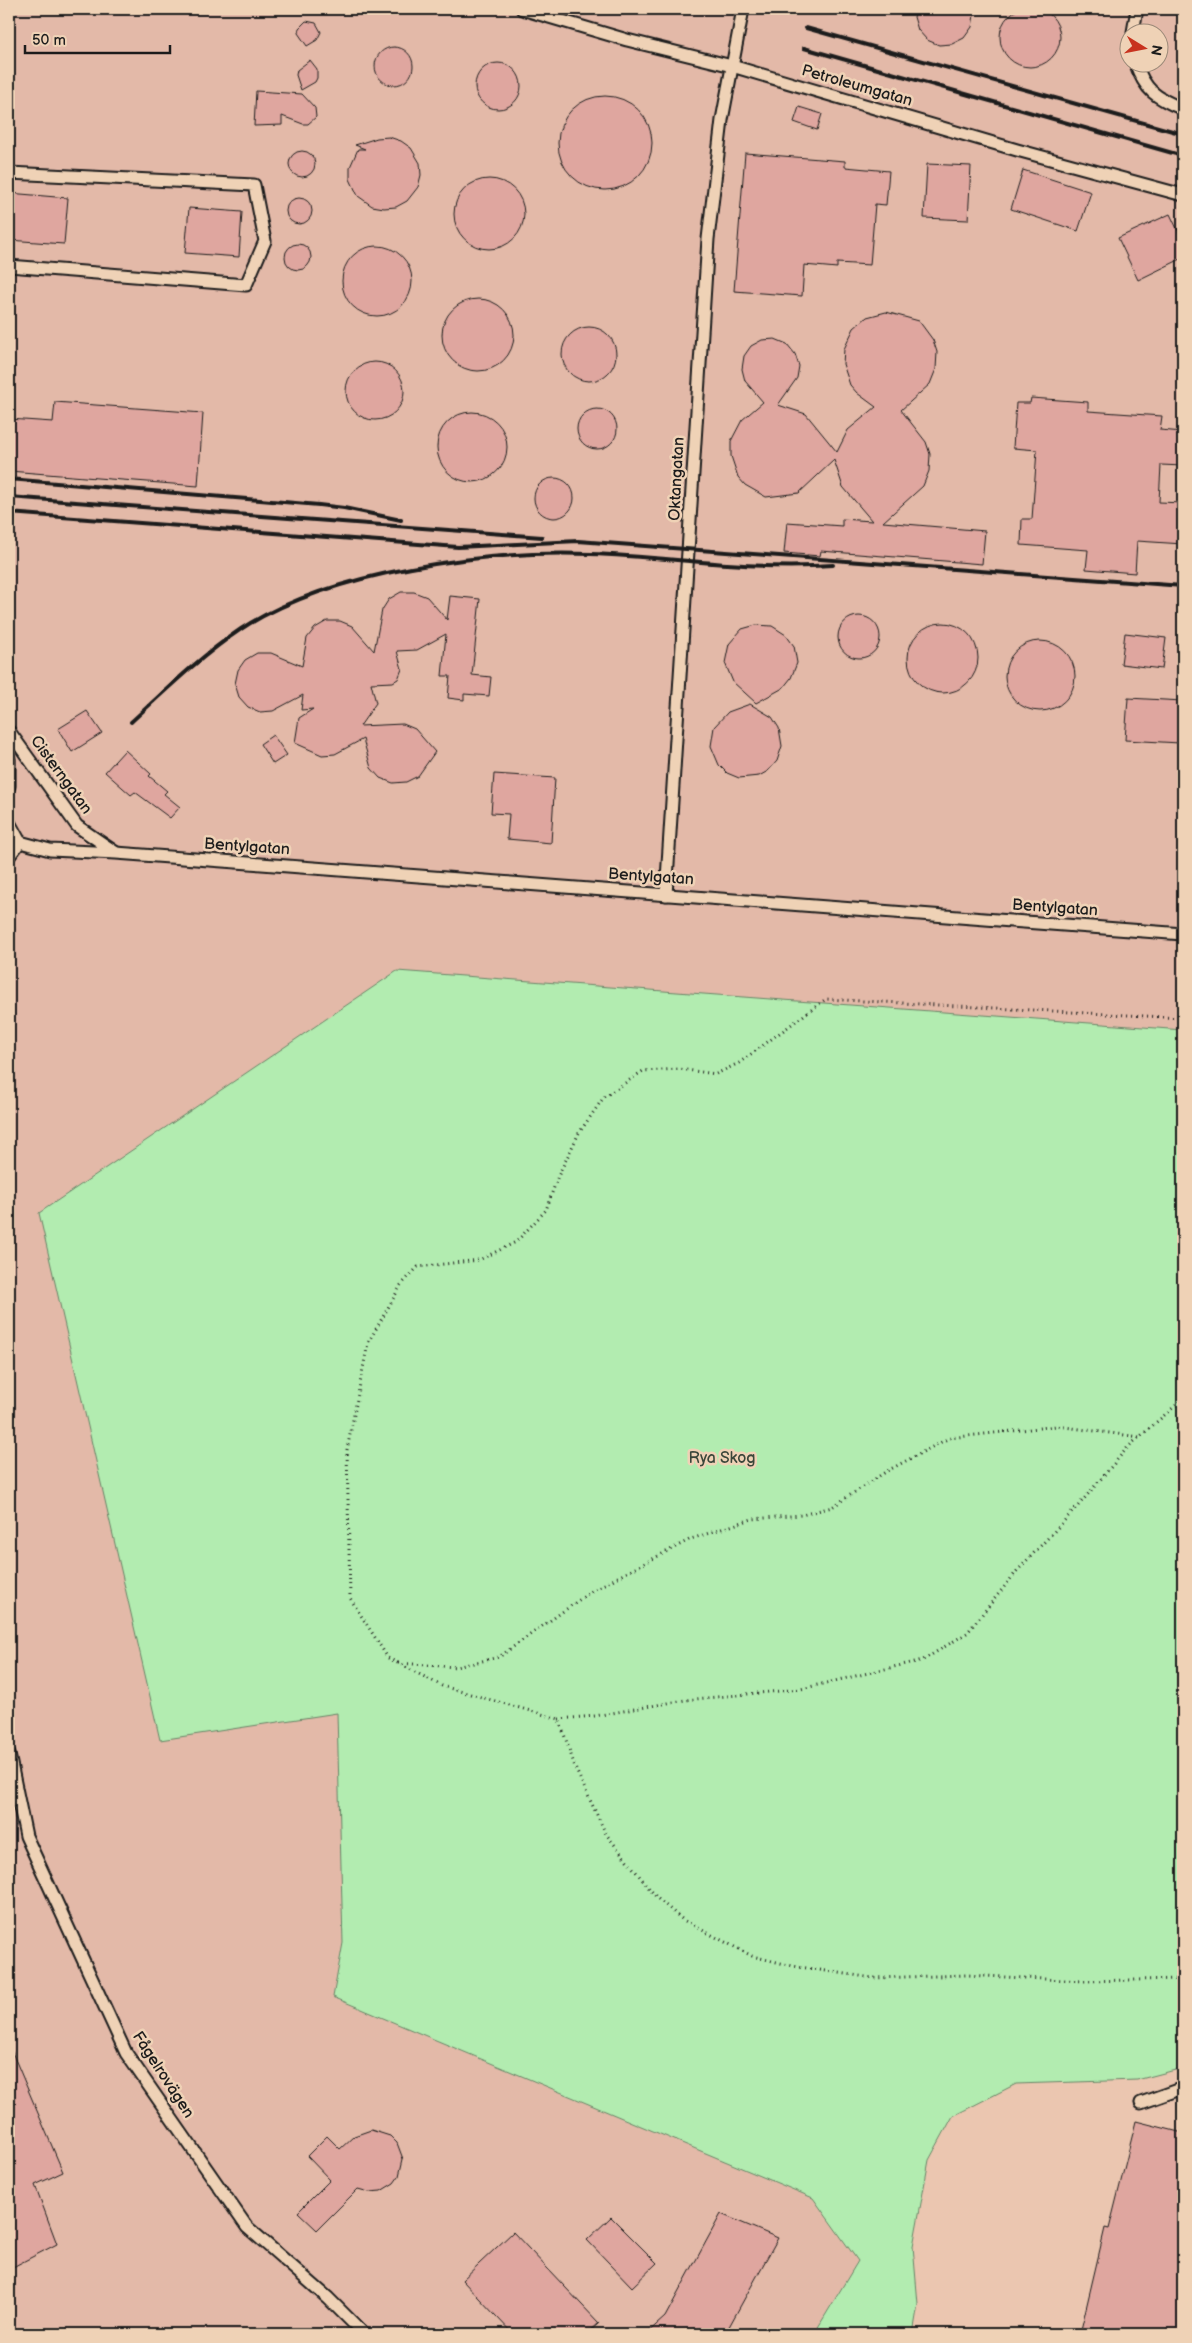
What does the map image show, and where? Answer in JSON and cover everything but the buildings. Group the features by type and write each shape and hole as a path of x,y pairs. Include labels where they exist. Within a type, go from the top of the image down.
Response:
{"lane":[{"name":"Petroleumgatan","path":"522,9 627,40 732,66 1016,150 1183,195"},
{"name":"Oktangatan","path":"666,895 708,239 722,120 742,9"},
{"path":"1134,22 1137,9"},
{"path":"1138,72 1150,91 1160,100 1183,109"},
{"path":"9,173 254,185 265,241 246,285 9,266"},
{"name":"Cisterngatan","path":"9,731 77,826 116,853"},
{"name":"Cisterngatan","path":"9,759 9,786"},
{"path":"9,822 20,842 50,850 116,853"},
{"path":"9,856 20,842"},
{"name":"Bentylgatan","path":"116,853 1183,934"},
{"name":"Fågelrovägen","path":"9,1754 26,1836 126,2053 247,2227 328,2298 364,2334"},
{"path":"1141,2104 1183,2088"}],"path":[{"path":"1183,1018 826,999 739,1063 716,1074 679,1068 643,1071 604,1097 580,1133 558,1176 546,1210 516,1242 479,1260 418,1267 401,1285 368,1343 347,1450 350,1598 388,1658 442,1686 559,1719 595,1716 685,1700 801,1689 923,1660 967,1633 1017,1571 1078,1506 1128,1447 1183,1399"},
{"path":"396,1662 456,1668 499,1657 594,1590 691,1539 752,1519 802,1516 832,1507 887,1471 949,1438 1057,1426 1140,1437"},
{"path":"559,1719 576,1770 606,1834 657,1898 683,1920 752,1956 792,1966 873,1978 966,1975 1083,1981 1183,1979"}],"shaded area":[{"path":"9,9 1183,9 1183,1030 397,971 337,1713 343,1943 333,1997 813,2198 858,2261 814,2334 9,2334"}],"green space":[{"name":"Rya Skog","path":"397,971 1183,1030 1183,2068 1137,2080 1016,2084 953,2116 929,2160 913,2246 918,2304 913,2334 814,2334 858,2261 813,2198 333,1997 343,1943 337,1713 160,1740 39,1213"}],"railway":[{"path":"806,28 1183,134"},
{"path":"804,48 1183,156"},
{"path":"9,479 319,505 344,508 401,520"},
{"path":"9,497 542,537"},
{"path":"9,513 458,547 578,541 1183,586"},
{"path":"131,722 212,650 241,629 277,609 318,592 410,568 505,556 549,554 591,554 742,565 833,565"}]}
